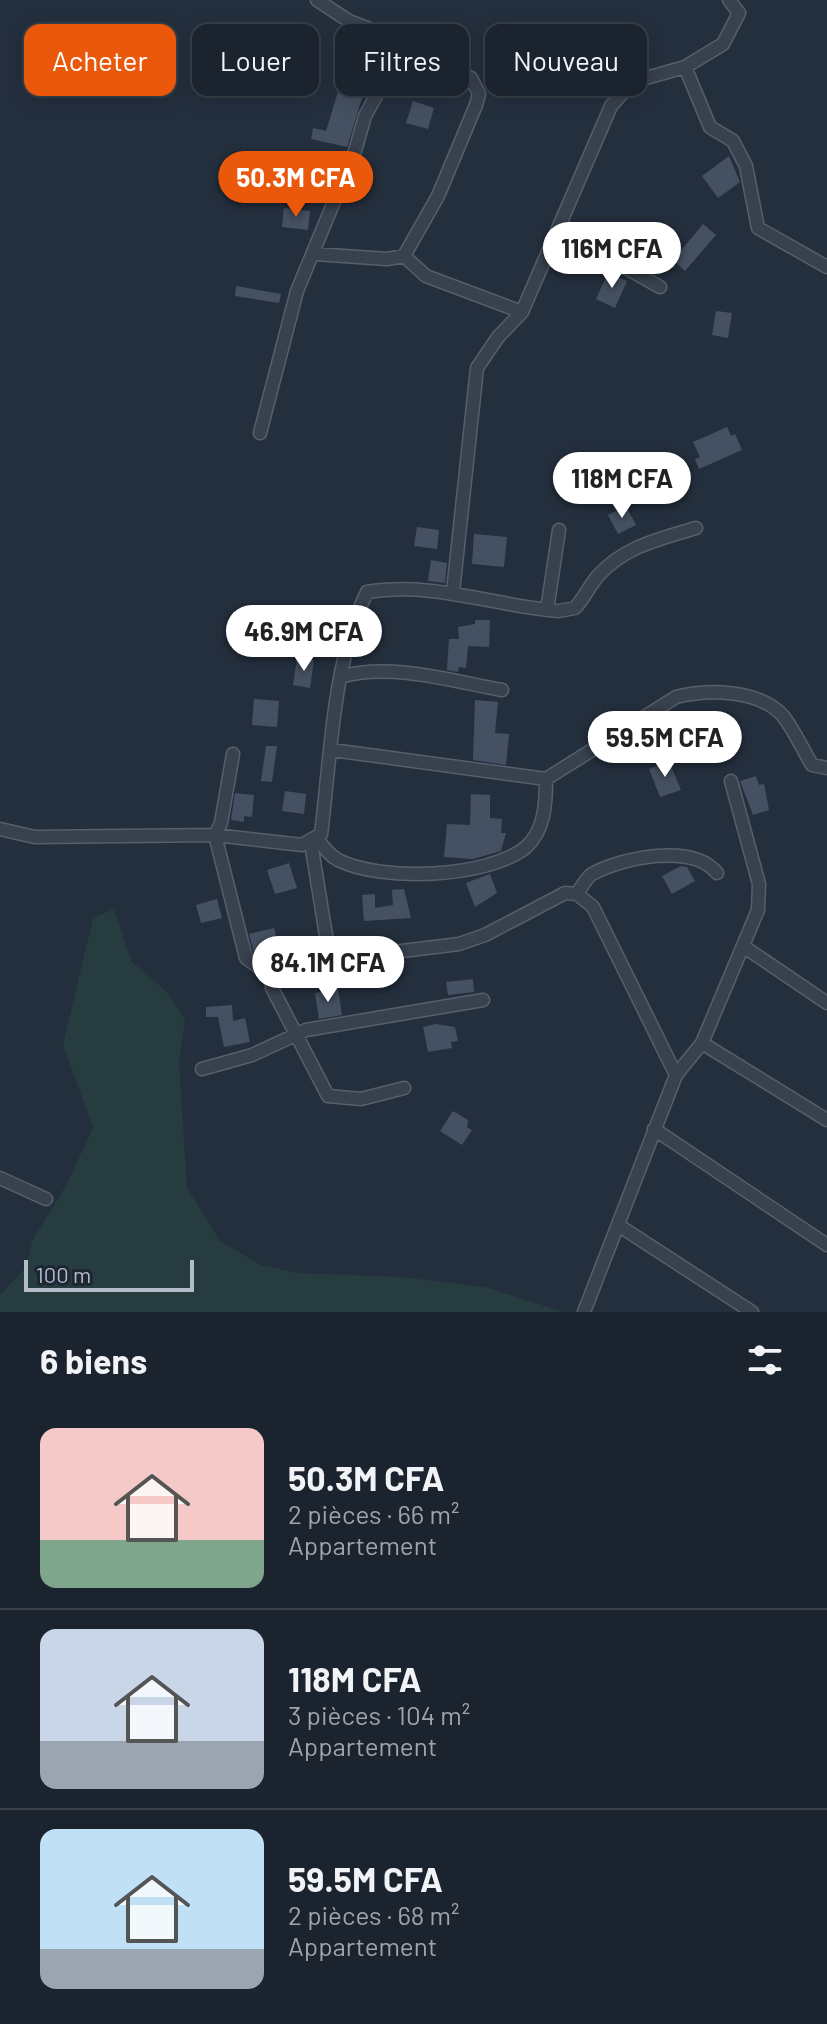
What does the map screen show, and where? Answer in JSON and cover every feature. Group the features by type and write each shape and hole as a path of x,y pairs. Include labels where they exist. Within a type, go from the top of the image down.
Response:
{"street":[{"path":"317,0 357,24"},
{"path":"453,592 477,368 498,337 522,312 611,106 632,82 685,67 723,44 739,13 729,0"},
{"path":"685,67 710,127 733,141 746,166 758,228 827,267"},
{"path":"404,256 438,196 479,94 469,77"},
{"path":"260,433 297,291 315,254 323,224 355,151 365,116 376,96"},
{"path":"561,222 574,239 660,287"},
{"path":"315,254 387,259 404,256"},
{"path":"404,256 426,276 522,312"},
{"path":"0,829 35,837 215,835 302,845 314,840 321,834 343,676 358,611 367,592 386,589 453,592 547,610 575,608 605,569 639,545 696,528"},
{"path":"547,610 559,530"},
{"path":"343,676 361,671 413,675 502,690"},
{"path":"332,750 546,779 676,697 695,692 740,695 764,703 782,716 812,765 827,768"},
{"path":"233,754 221,823 215,835 246,958 270,975"},
{"path":"314,840 336,859 371,870 434,873 503,861 527,846 539,827 546,810 546,779"},
{"path":"584,1312 676,1075 702,1043 758,910 759,884 731,781"},
{"path":"314,840 330,960"},
{"path":"577,894 590,875 658,856 678,855 707,861 717,873"},
{"path":"404,1088 361,1099 328,1096 272,988 272,967 459,944 485,935 565,893 577,894 593,907 676,1075"},
{"path":"743,946 827,1003"},
{"path":"202,1069 252,1055 295,1036 336,1024 483,1000"},
{"path":"702,1043 827,1120"},
{"path":"654,1129 827,1245"},
{"path":"0,1178 46,1199"},
{"path":"618,1225 752,1312"}],"green space":[{"path":"114,909 131,961 166,991 185,1020 179,1063 187,1188 220,1241 261,1265 297,1273 400,1277 485,1287 564,1312 0,1312 0,1295 27,1266 32,1241 68,1182 93,1127 63,1045 93,918"}],"building":[{"path":"337,96 362,98 347,147 311,139 313,128 326,131"},
{"path":"413,101 434,108 428,129 406,123"},
{"path":"729,156 740,182 718,198 702,176"},
{"path":"284,208 310,211 308,230 282,227"},
{"path":"703,224 716,235 685,271 673,260"},
{"path":"608,273 627,281 615,308 596,299"},
{"path":"236,286 281,294 279,303 235,296"},
{"path":"716,311 732,313 728,338 712,335"},
{"path":"727,427 731,436 735,434 742,450 699,469 695,459 700,457 693,442"},
{"path":"626,506 636,525 618,534 608,515"},
{"path":"417,527 439,530 437,549 414,546"},
{"path":"474,534 507,537 504,567 472,564"},
{"path":"431,560 447,563 445,583 428,581"},
{"path":"475,620 490,620 489,647 468,646 466,668 459,667 458,672 447,670 449,639 459,639 458,627 475,624"},
{"path":"297,658 314,660 310,688 293,685"},
{"path":"254,699 279,701 277,727 252,725"},
{"path":"475,700 498,702 495,733 509,734 506,765 473,760"},
{"path":"266,746 277,746 272,782 261,781"},
{"path":"669,761 681,790 660,797 649,769"},
{"path":"756,776 759,785 764,784 769,810 753,815 740,781"},
{"path":"285,791 306,794 304,814 282,811"},
{"path":"235,793 254,795 252,817 244,816 244,822 231,820"},
{"path":"471,794 490,795 490,818 502,819 501,833 506,833 501,851 473,859 444,857 447,824 470,825"},
{"path":"289,863 297,888 275,894 267,870"},
{"path":"681,866 687,867 695,881 672,894 662,876"},
{"path":"490,874 497,893 475,907 466,883"},
{"path":"404,889 411,918 364,921 362,895 375,894 375,908 393,905 392,890"},
{"path":"217,899 222,918 201,923 196,905"},
{"path":"274,928 279,948 254,953 249,934"},
{"path":"473,979 474,992 448,995 446,982"},
{"path":"338,989 342,1015 319,1019 315,993"},
{"path":"232,1005 233,1021 245,1018 250,1042 224,1047 218,1017 206,1017 206,1007"},
{"path":"436,1024 455,1027 458,1041 451,1042 452,1048 428,1052 423,1027"},
{"path":"453,1111 468,1120 467,1127 472,1130 462,1145 440,1131"}]}
